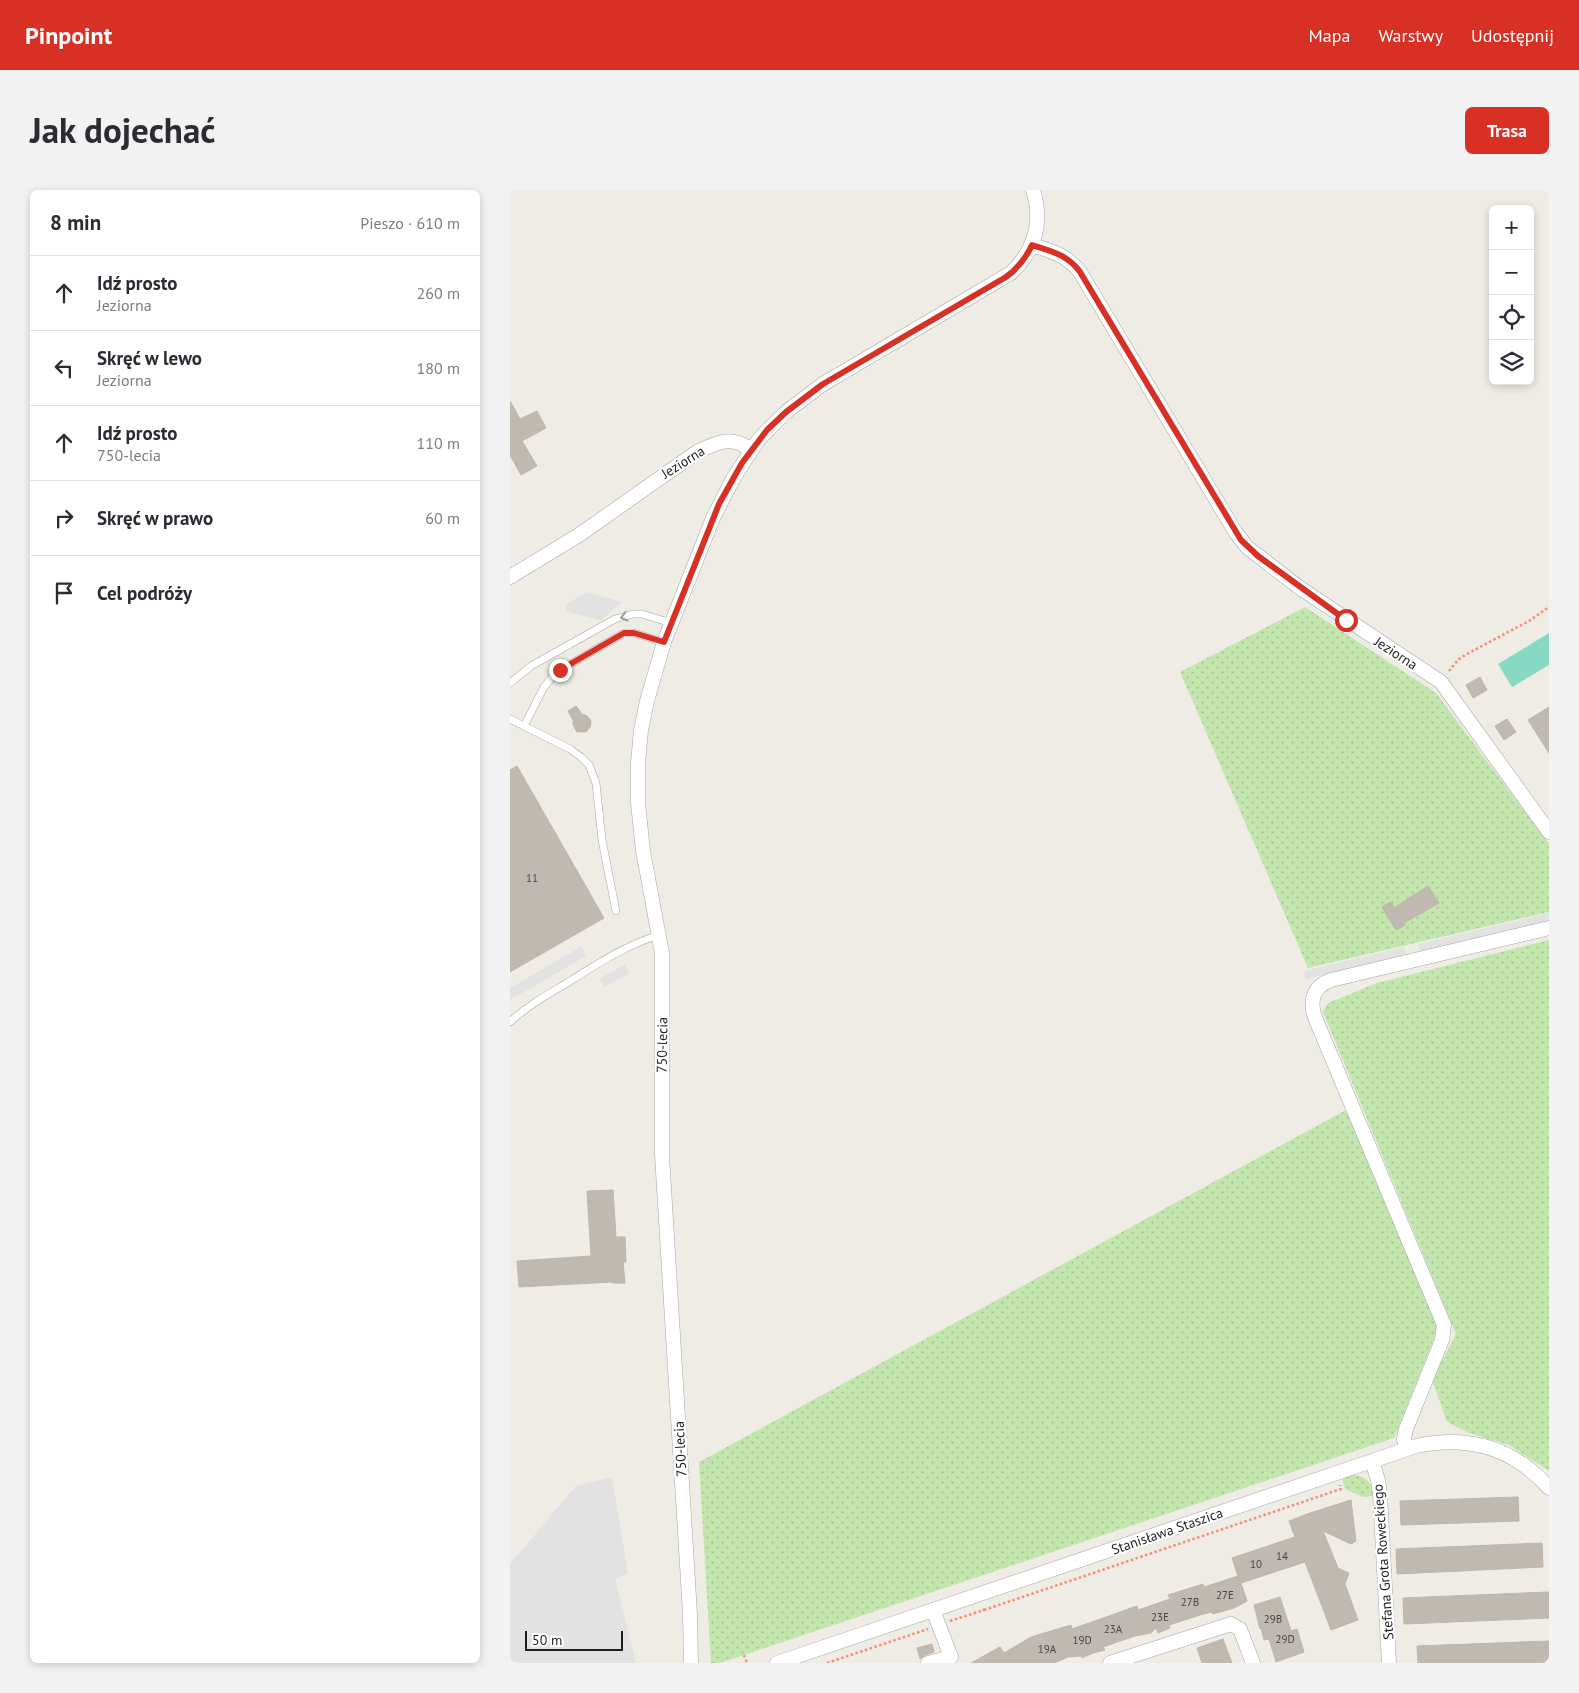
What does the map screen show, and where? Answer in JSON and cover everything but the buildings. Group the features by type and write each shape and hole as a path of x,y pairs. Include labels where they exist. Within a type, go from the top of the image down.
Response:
{"street":[{"path":"750,450 776,420 810,393 858,362 1006,277 1017,268 1032,245 1037,225 1038,214 1034,190"},
{"name":"Jeziorna","path":"1032,245 1066,257 1080,272 1236,533 1247,547 1324,605 1441,682 1549,832"},
{"name":"Jeziorna","path":"510,577 579,535 697,452 715,443 730,441 741,443 750,450"},
{"name":"750-lecia","path":"691,1663 690,1614 662,1155 663,972 660,935 638,817 638,777 644,715 664,642 719,504 750,450"},
{"path":"1406,1449 1404,1440 1406,1429 1442,1340 1444,1325 1316,1020 1312,1007 1314,992 1331,980 1549,928"},
{"name":"Stanisława Staszica","path":"777,1663 1406,1449 1428,1444 1451,1441 1481,1445 1498,1450 1532,1471 1549,1488"},
{"name":"Stefana Grota Roweckiego","path":"1372,1461 1380,1494 1389,1663"},
{"path":"928,1663 952,1660 933,1610"},
{"path":"1110,1663 1231,1624 1240,1629 1253,1663"}],"lane":[{"path":"510,683 531,666 623,616 642,614 671,623"},
{"path":"524,726 544,686 560,670 624,633 634,633 664,642"},
{"path":"510,720 581,756 594,774 602,840 616,911"},
{"path":"510,1022 524,1009 606,959 636,943 660,935"}],"path":[{"path":"1441,682 1458,660 1529,621 1549,607"},
{"path":"827,1663 1341,1489 1338,1480"},
{"path":"982,1605 984,1610"},
{"path":"744,1655 747,1663"}],"green space":[{"path":"1305,607 1436,693 1549,844 1549,912 1308,968 1180,672"},
{"path":"1549,633 1549,665 1512,687 1498,664"},
{"path":"1549,940 1549,1471 1509,1445 1469,1433 1447,1422 1432,1380 1456,1334 1323,1012 1328,1003 1377,983"},
{"path":"1346,1110 1439,1326 1394,1438 720,1663 711,1663 699,1462"},
{"path":"1353,1475 1368,1481 1374,1496 1363,1497 1345,1489 1342,1478"}],"shaded area":[{"path":"586,592 622,602 601,620 565,611 567,604"},
{"path":"1549,913 1549,922 1421,952 1418,944"},
{"path":"581,947 586,956 510,1000 510,988"},
{"path":"1404,947 1406,955 1306,979 1304,971"},
{"path":"625,965 629,973 604,987 600,978"},
{"path":"612,1477 628,1574 615,1578 636,1663 510,1663 510,1564 576,1486"}],"route":[{"path":"560,670 624,633 634,633 664,642 719,504 750,450 767,430 786,412 823,384 881,348 1006,277 1017,268 1032,245 1059,253 1074,264 1080,272 1241,540 1258,556 1300,588 1346,620"}]}
